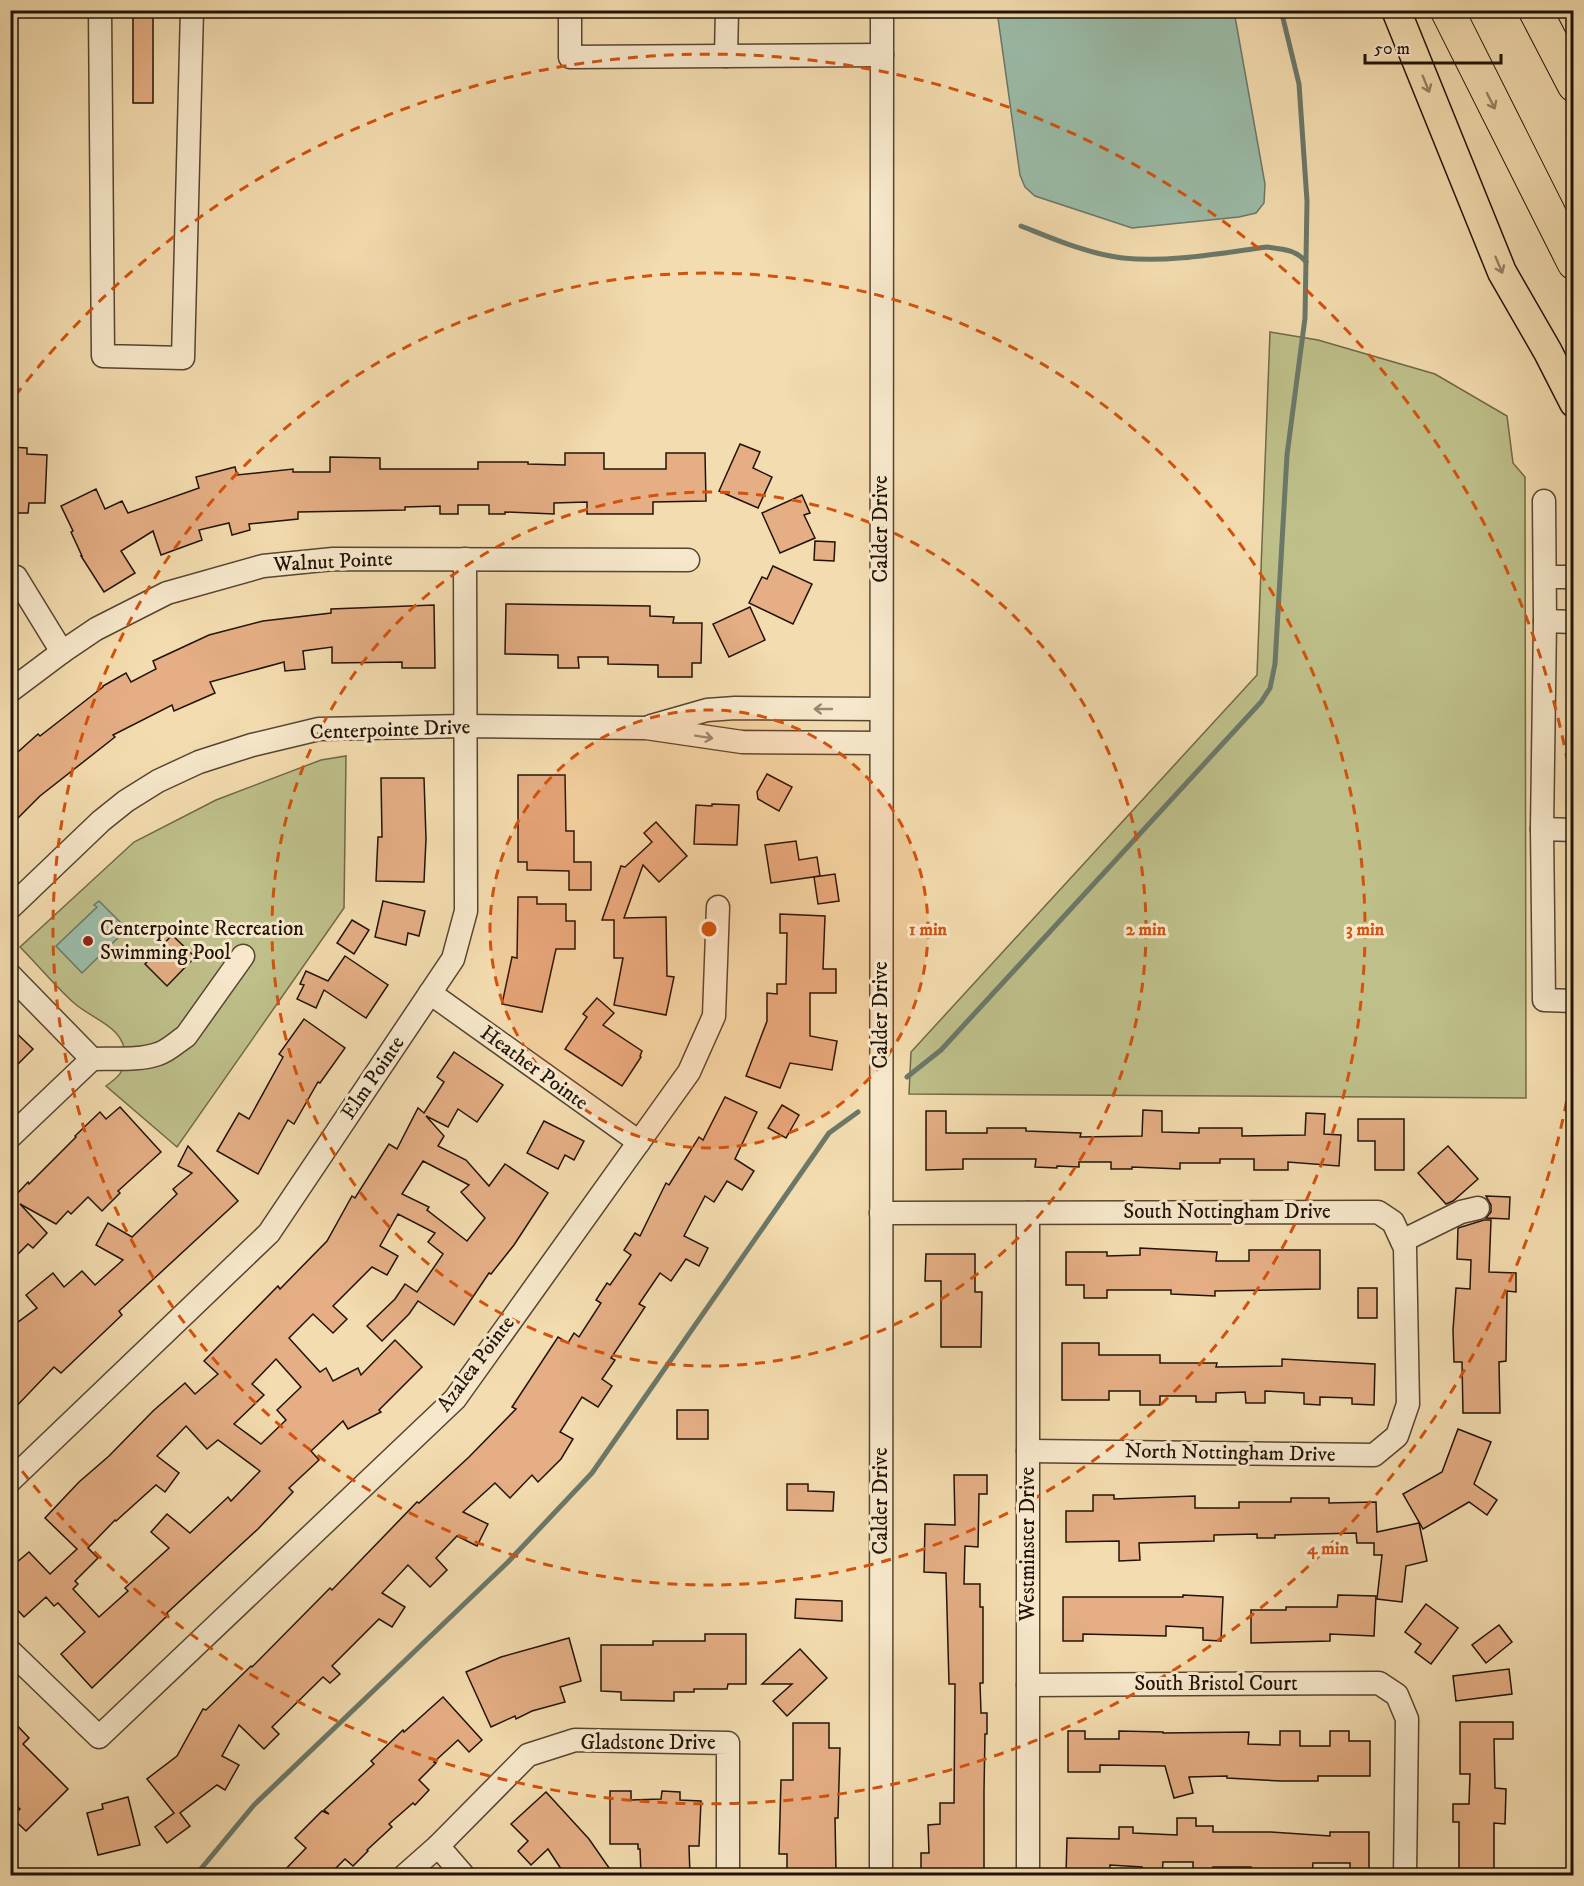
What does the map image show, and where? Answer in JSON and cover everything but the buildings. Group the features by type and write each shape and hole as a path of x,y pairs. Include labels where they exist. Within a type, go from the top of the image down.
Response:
{"highway":[{"path":"1447,10 1574,262"},
{"path":"1535,10 1574,85"}],"main road":[{"path":"1396,10 1502,272 1574,403"}],"street":[{"path":"100,10 103,356 183,358 192,10"},
{"path":"570,10 570,57 882,55"},
{"path":"726,56 727,10"},
{"name":"Calder Drive","path":"881,1875 882,10"},
{"path":"1544,501 1542,829 1544,1000 1574,1001"},
{"name":"Walnut Pointe","path":"10,691 96,630 167,593 263,566 333,559 688,560"},
{"name":"Elm Pointe","path":"10,1481 269,1233 453,958 466,911 465,559"},
{"path":"1545,577 1574,577"},
{"path":"16,578 62,652"},
{"path":"1545,621 1574,622"},
{"name":"Centerpointe Drive","path":"646,728 707,710 735,708 881,709"},
{"name":"Centerpointe Drive","path":"10,908 101,821 126,801 158,782 199,762 252,745 319,729 465,726 646,728 742,742 881,743"},
{"path":"1542,829 1574,830"},
{"name":"Azalea Pointe","path":"10,1651 99,1737 455,1399 689,1072 714,1016 718,907"},
{"path":"10,1137 92,1059 135,1058 159,1054 186,1036 243,956"},
{"path":"10,975 92,1059"},
{"name":"Heather Pointe","path":"430,993 639,1142"},
{"path":"1404,1244 1461,1212 1478,1208"},
{"name":"South Nottingham Drive","path":"881,1213 1378,1212 1394,1222 1404,1244"},
{"name":"Westminster Drive","path":"1028,1213 1028,1875"},
{"name":"North Nottingham Drive","path":"1028,1451 1374,1455 1397,1436 1408,1404 1404,1244"},
{"name":"South Bristol Court","path":"1028,1685 1378,1683 1398,1697 1407,1719 1405,1875"},
{"name":"Gladstone Drive","path":"404,1875 438,1846 528,1755 575,1740 728,1743 728,1875"},
{"path":"438,1846 464,1875"}],"green space":[{"path":"1270,332 1318,340 1435,374 1507,416 1513,463 1525,477 1526,1098 909,1094 911,1052 1257,675"},
{"path":"346,756 344,908 177,1147 106,1086 124,1067 124,1047 120,1038 107,1025 74,1003 20,947 134,842 216,800 321,760"}],"shaded area":[{"path":"997,11 1234,11 1265,184 1264,203 1256,213 1239,217 1132,228 1035,196 1025,187 1020,175"},
{"name":"Centerpointe Recreation Swimming Pool","path":"99,901 130,932 125,936 122,934 82,973 56,946 97,907 94,905"}],"waterway":[{"path":"907,1077 941,1050 1261,702 1270,688 1275,664 1287,455 1305,318 1307,201 1299,84 1281,10"},
{"path":"1021,226 1084,250 1123,258 1177,258 1267,247 1284,249 1306,262"},
{"path":"195,1876 254,1805 508,1562 592,1473 829,1133 858,1112"}],"place":[{"name":"Centerpointe Recreation Swimming Pool","path":"88,941"}]}
